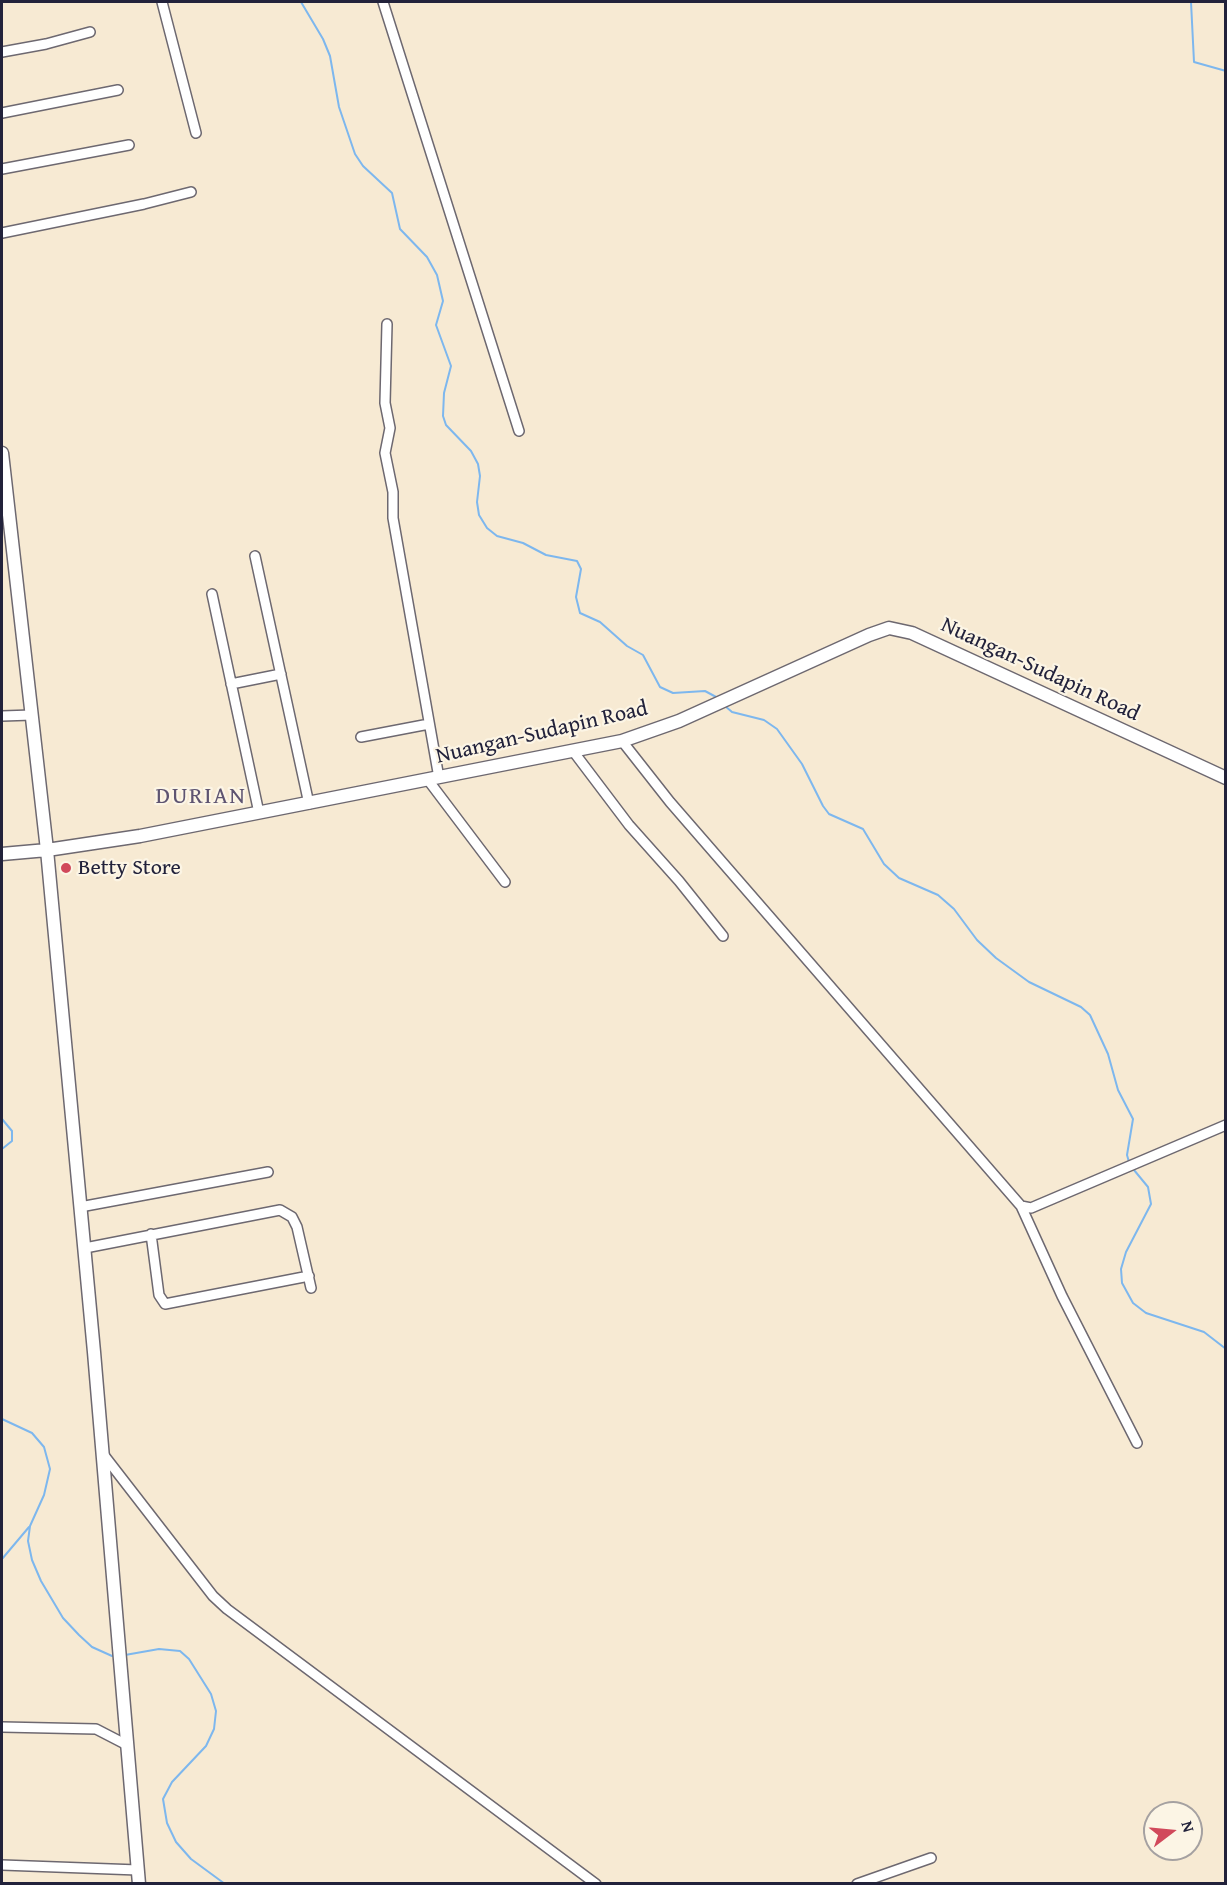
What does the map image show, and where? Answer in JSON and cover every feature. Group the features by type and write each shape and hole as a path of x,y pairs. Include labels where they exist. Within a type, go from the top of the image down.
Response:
{"street":[{"path":"162,2 195,133"},
{"path":"383,2 519,431"},
{"path":"2,52 46,44 90,32"},
{"path":"2,113 118,90"},
{"path":"2,169 129,144"},
{"path":"2,233 191,192"},
{"path":"387,324 386,403 390,428 385,453 393,492 393,518 429,724 434,779 505,882"},
{"path":"2,453 47,850 85,1248 139,1884"},
{"path":"255,556 309,804"},
{"path":"212,594 260,813"},
{"name":"Nuangan-Sudapin Road","path":"2,854 47,850 260,813 622,741 679,721 889,628 900,629 1226,778"},
{"path":"231,684 281,674"},
{"path":"2,716 32,715"},
{"path":"361,737 429,724"},
{"path":"622,741 669,802 1021,1206 1062,1296 1137,1443"},
{"path":"573,751 623,818 723,936"},
{"path":"1021,1206 1038,1205 1226,1125"},
{"path":"80,1207 268,1172"},
{"path":"85,1248 279,1210 292,1217 297,1227 311,1288"},
{"path":"151,1234 159,1295 165,1304 309,1276"},
{"path":"102,1452 213,1596 227,1609 596,1884"},
{"path":"2,1727 96,1729 128,1745"},
{"path":"857,1884 931,1858"},
{"path":"2,1865 138,1870"}],"waterway":[{"path":"301,2 323,39 330,56 339,107 355,154 363,166 392,193 400,229 427,257 437,275 443,301 436,325 451,366 444,393 443,416 446,425 471,451 478,464 479,515 487,528 497,536 523,543 546,555 577,561 581,569 576,597 580,613 600,622 627,646 643,655 660,687 673,693 705,691 718,698"},
{"path":"1191,2 1194,62 1226,71"},
{"path":"725,706 732,712 764,720 777,729 802,764 829,814 863,829 884,864 899,878 938,895 954,909 977,940 996,958 1029,982 1081,1007 1090,1015 1108,1054 1118,1090 1133,1119 1127,1155 1129,1162"},
{"path":"2,1119 12,1131 12,1141 2,1149"},
{"path":"1134,1170 1148,1187 1151,1204 1126,1252 1121,1269 1122,1283 1133,1303 1146,1313 1204,1332 1226,1349"},
{"path":"2,1419 32,1433 44,1447 50,1469 44,1495 30,1526 28,1541 32,1560 41,1581 63,1618 79,1635 92,1647 112,1656"},
{"path":"2,1559 29,1527"},
{"path":"125,1655 159,1649 180,1651 189,1659 211,1694 216,1711 214,1729 206,1746 172,1782 163,1799 167,1823 176,1842 191,1859 225,1884"}],"place":[{"name":"Betty Store","path":"66,868"}],"district":[{"name":"DURIAN","path":"201,797"}]}
